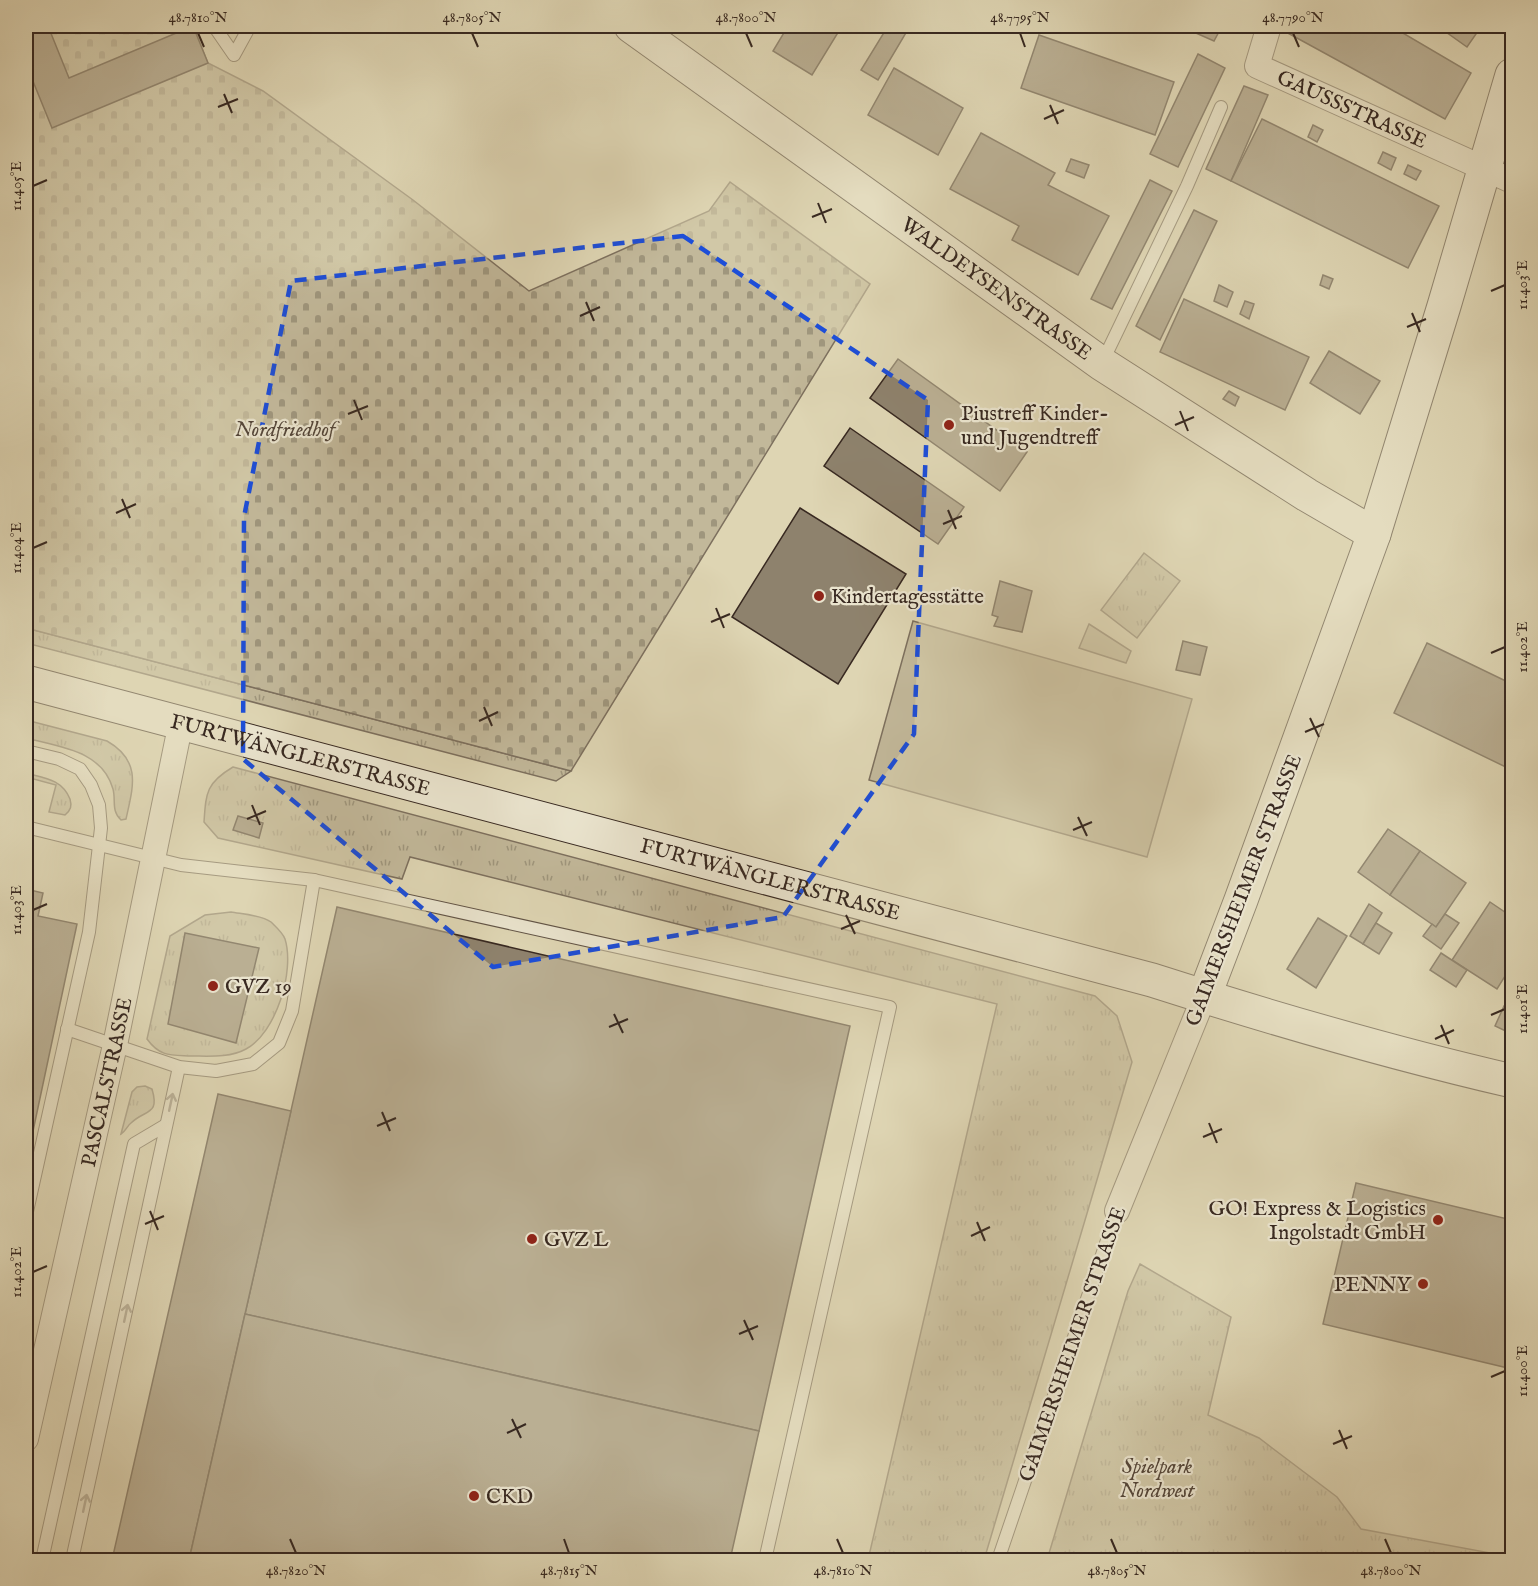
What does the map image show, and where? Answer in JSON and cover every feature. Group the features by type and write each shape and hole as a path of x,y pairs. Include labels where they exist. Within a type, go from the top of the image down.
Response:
{"street":[{"name":"WALDEYSENSTRASSE","path":"631,26 1102,364 1307,495 1374,534"},
{"name":"GAUSSSTRASSE","path":"1269,26 1257,66 1499,176"},
{"name":"GAIMERSHEIMER STRASSE","path":"1117,1210 1241,900 1374,534 1499,176 1512,75"},
{"name":"FURTWÄNGLERSTRASSE","path":"26,682 1136,976 1288,1023 1512,1081"},
{"name":"PASCALSTRASSE","path":"26,1439 115,1045 181,722"}],"lane":[{"path":"214,26 234,55 250,26"},
{"path":"1102,364 1187,186 1221,106"},
{"path":"26,751 59,759 80,770 91,785 99,805 101,828 89,932 26,1216"},
{"path":"26,827 181,865 314,879 890,1007 765,1560"},
{"path":"67,1029 179,1067 216,1071 254,1064 279,1043 292,1011 314,879"},
{"path":"72,1560 179,1067"},
{"path":"42,1560 134,1144 166,1125"},
{"name":"GAIMERSHEIMER STRASSE","path":"998,1560 1117,1210"}],"highlighted area":[{"path":"683,236 928,400 914,734 783,917 493,967 243,759 244,517 291,281"}],"green space":[{"name":"Nordfriedhof","path":"26,26 193,26 208,63 263,91 413,200 529,291 709,211 730,182 870,284 571,771 26,628"},
{"path":"1144,553 1180,581 1137,638 1101,610"},
{"path":"913,621 1192,699 1147,857 869,780"},
{"path":"1089,624 1131,651 1126,663 1079,648"},
{"path":"26,628 571,771 556,781 26,643"},
{"path":"26,720 107,741 118,749 126,757 132,776 126,819 121,820 118,817 114,805 113,789 99,766 78,752 26,738"},
{"path":"233,767 1095,996 1117,1016 1132,1062 984,1560 868,1560 997,1004 410,857 402,879 218,838 204,822 207,796 217,778"},
{"path":"26,773 52,780 67,792 71,801 70,808 65,815 49,812 56,785 26,777"},
{"path":"231,912 267,920 283,934 287,952 287,967 285,984 274,1016 257,1041 240,1052 205,1056 172,1055 161,1052 147,1039 170,936 205,915"},
{"path":"145,1086 152,1089 153,1108 136,1119 121,1134 132,1092 137,1087"},
{"name":"Spielpark Nordwest","path":"1140,1264 1231,1317 1208,1415 1259,1438 1337,1497 1361,1529 1512,1557 1512,1560 1047,1560 1128,1291"}],"building":[{"path":"26,26 48,26 69,78 193,26 208,63 52,128 26,64"},
{"path":"788,26 842,26 812,75 773,51"},
{"path":"888,26 910,26 878,80 861,70"},
{"path":"1180,26 1222,26 1214,41"},
{"path":"1275,26 1391,26 1471,73 1445,119"},
{"path":"1450,26 1463,26 1476,34 1467,47 1446,32"},
{"path":"1039,35 1174,82 1155,135 1021,88"},
{"path":"1198,54 1225,68 1178,167 1150,154"},
{"path":"894,68 963,108 938,155 868,115"},
{"path":"1244,86 1268,95 1231,181 1206,169"},
{"path":"1262,119 1439,206 1408,268 1231,181"},
{"path":"1313,125 1323,130 1317,142 1308,137"},
{"path":"981,133 1055,173 1048,185 1109,216 1078,275 1012,240 1019,226 950,189"},
{"path":"1383,152 1396,158 1391,170 1378,163"},
{"path":"1071,159 1089,165 1084,178 1066,171"},
{"path":"1408,165 1421,171 1416,180 1404,174"},
{"path":"1150,180 1172,191 1112,309 1091,299"},
{"path":"1194,210 1217,221 1160,340 1136,326"},
{"path":"1323,275 1333,279 1329,289 1320,285"},
{"path":"1219,285 1233,292 1227,307 1214,301"},
{"path":"1184,299 1309,357 1285,410 1160,352"},
{"path":"1245,301 1254,304 1249,319 1240,314"},
{"path":"1329,351 1380,381 1360,414 1310,383"},
{"name":"Piustreff Kinder- und Jugendtreff","path":"898,359 1027,452 1000,491 870,398"},
{"path":"1229,391 1239,397 1235,406 1223,399"},
{"path":"850,428 964,507 938,544 824,466"},
{"name":"Kindertagesstätte","path":"800,508 906,574 838,684 732,617"},
{"path":"1000,581 1032,591 1022,632 994,626 998,617 992,615"},
{"path":"1183,641 1207,647 1200,675 1176,670"},
{"path":"1427,643 1512,684 1512,770 1394,713"},
{"path":"238,816 263,823 259,838 233,830"},
{"path":"1388,829 1420,851 1390,895 1358,872"},
{"path":"1420,851 1466,883 1436,927 1390,895"},
{"path":"26,889 43,893 38,916 77,924 26,1164"},
{"path":"1490,902 1512,917 1512,965 1497,989 1452,960"},
{"path":"1369,904 1382,913 1363,944 1350,936"},
{"name":"GVZ L","path":"337,907 850,1026 759,1431 245,1314"},
{"path":"1445,914 1459,923 1441,949 1423,936 1432,924 1436,927"},
{"path":"1318,918 1347,936 1316,988 1287,969"},
{"path":"1376,923 1392,933 1379,954 1363,944"},
{"name":"GVZ 19","path":"185,933 259,948 236,1043 168,1024"},
{"path":"1441,953 1467,970 1456,987 1430,970"},
{"path":"1504,1006 1512,1010 1512,1034 1495,1026"},
{"path":"218,1094 291,1111 245,1314 189,1560 112,1560"},
{"name":"PENNY","path":"1356,1183 1512,1220 1512,1369 1323,1324"},
{"name":"CKD","path":"245,1314 759,1431 730,1560 189,1560"}],"place":[{"name":"Piustreff Kinder- und Jugendtreff","path":"949,425"},
{"name":"Kindertagesstätte","path":"819,596"},
{"name":"GVZ 19","path":"213,986"},
{"name":"GO! Express & Logistics Ingolstadt GmbH","path":"1438,1220"},
{"name":"GVZ L","path":"532,1239"},
{"name":"PENNY","path":"1423,1284"},
{"name":"CKD","path":"474,1496"}]}
